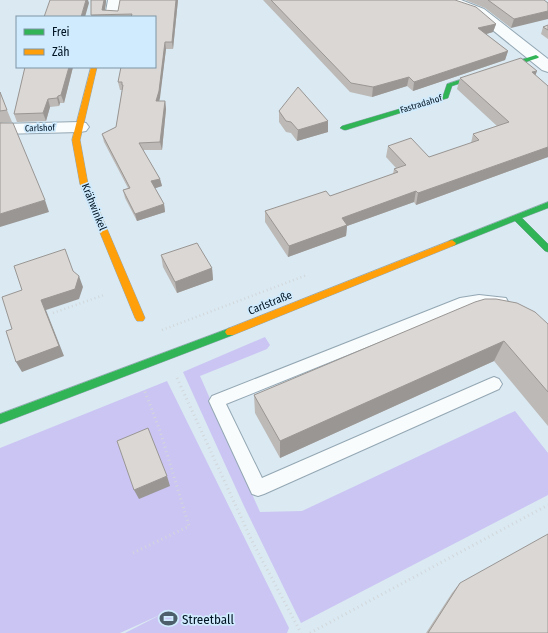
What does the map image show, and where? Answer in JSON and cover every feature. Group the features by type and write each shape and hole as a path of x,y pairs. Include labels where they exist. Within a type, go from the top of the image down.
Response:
{"street":[{"path":"112,16 116,0"},
{"path":"452,0 459,5 479,12 548,67"},
{"name":"Fastradahof","path":"344,128 446,97 449,86 536,57"},
{"name":"Krähwinkel","path":"94,68 76,140 84,184 140,318"},
{"name":"Carlshof","path":"0,129 80,127"},
{"name":"Carlstraße","path":"0,419 228,333 548,205"},
{"path":"516,218 548,248"}],"lane":[{"path":"494,384 258,488 217,401 464,302 494,300 517,307"}],"path":[{"path":"156,332 314,272"},
{"path":"53,313 127,286"},
{"path":"167,356 252,541 301,633"},
{"path":"133,553 188,526 160,431 136,368"},
{"path":"310,633 548,505"}],"shaded area":[{"path":"265,337 270,345 267,349 200,376 260,512 302,511 515,411 548,453 548,495 301,623 244,506 183,372"},
{"path":"167,381 289,628 287,633 125,633 164,613 120,633 0,633 0,448"}],"building":[{"path":"50,0 86,0 81,16 44,16"},
{"path":"91,0 104,0 102,10 118,11 120,0 176,0 172,42 165,42 159,91 156,101 165,101 160,142 139,143 160,179 151,181 164,204 135,214 123,190 130,188 102,134 116,127 123,85 122,82 118,82 121,68 156,68 156,16 131,16 132,14 91,15"},
{"path":"271,0 455,0 476,7 496,24 478,28 508,51 414,82 409,77 373,87 351,83"},
{"path":"488,0 544,0 548,3 548,11 514,19"},
{"path":"548,25 548,30 543,27"},
{"path":"521,58 537,71 532,72 548,86 548,147 418,193 416,191 342,218 347,225 289,246 265,211 326,191 330,196 398,172 394,169 406,165 388,146 411,138 429,157 479,140 473,134 509,122 460,78"},
{"path":"25,68 69,68 61,95 57,98 48,99 43,113 14,114"},
{"path":"298,87 328,121 298,130 291,122 286,121 279,111"},
{"path":"0,92 7,110 0,111"},
{"path":"0,123 13,123 45,200 0,214"},
{"path":"197,243 212,268 175,282 161,255"},
{"path":"65,249 73,271 79,276 75,289 41,300 59,346 16,362 6,331 12,329 2,297 22,290 14,266"},
{"path":"485,299 496,299 517,303 535,312 548,324 548,392 504,341 280,441 254,395 475,302"},
{"path":"148,428 167,476 134,490 117,441"},
{"path":"548,534 548,633 428,633 460,583"}],"traffic: fast":[{"path":"344,128 446,97 449,85 536,57"},
{"path":"452,243 548,205"},
{"path":"517,218 548,249"},
{"path":"0,419 230,332"}],"traffic: slow":[{"path":"94,68 76,140 84,184 140,318"},
{"path":"230,332 452,243"}],"place":[{"name":"Streetball","path":"169,619"}]}
